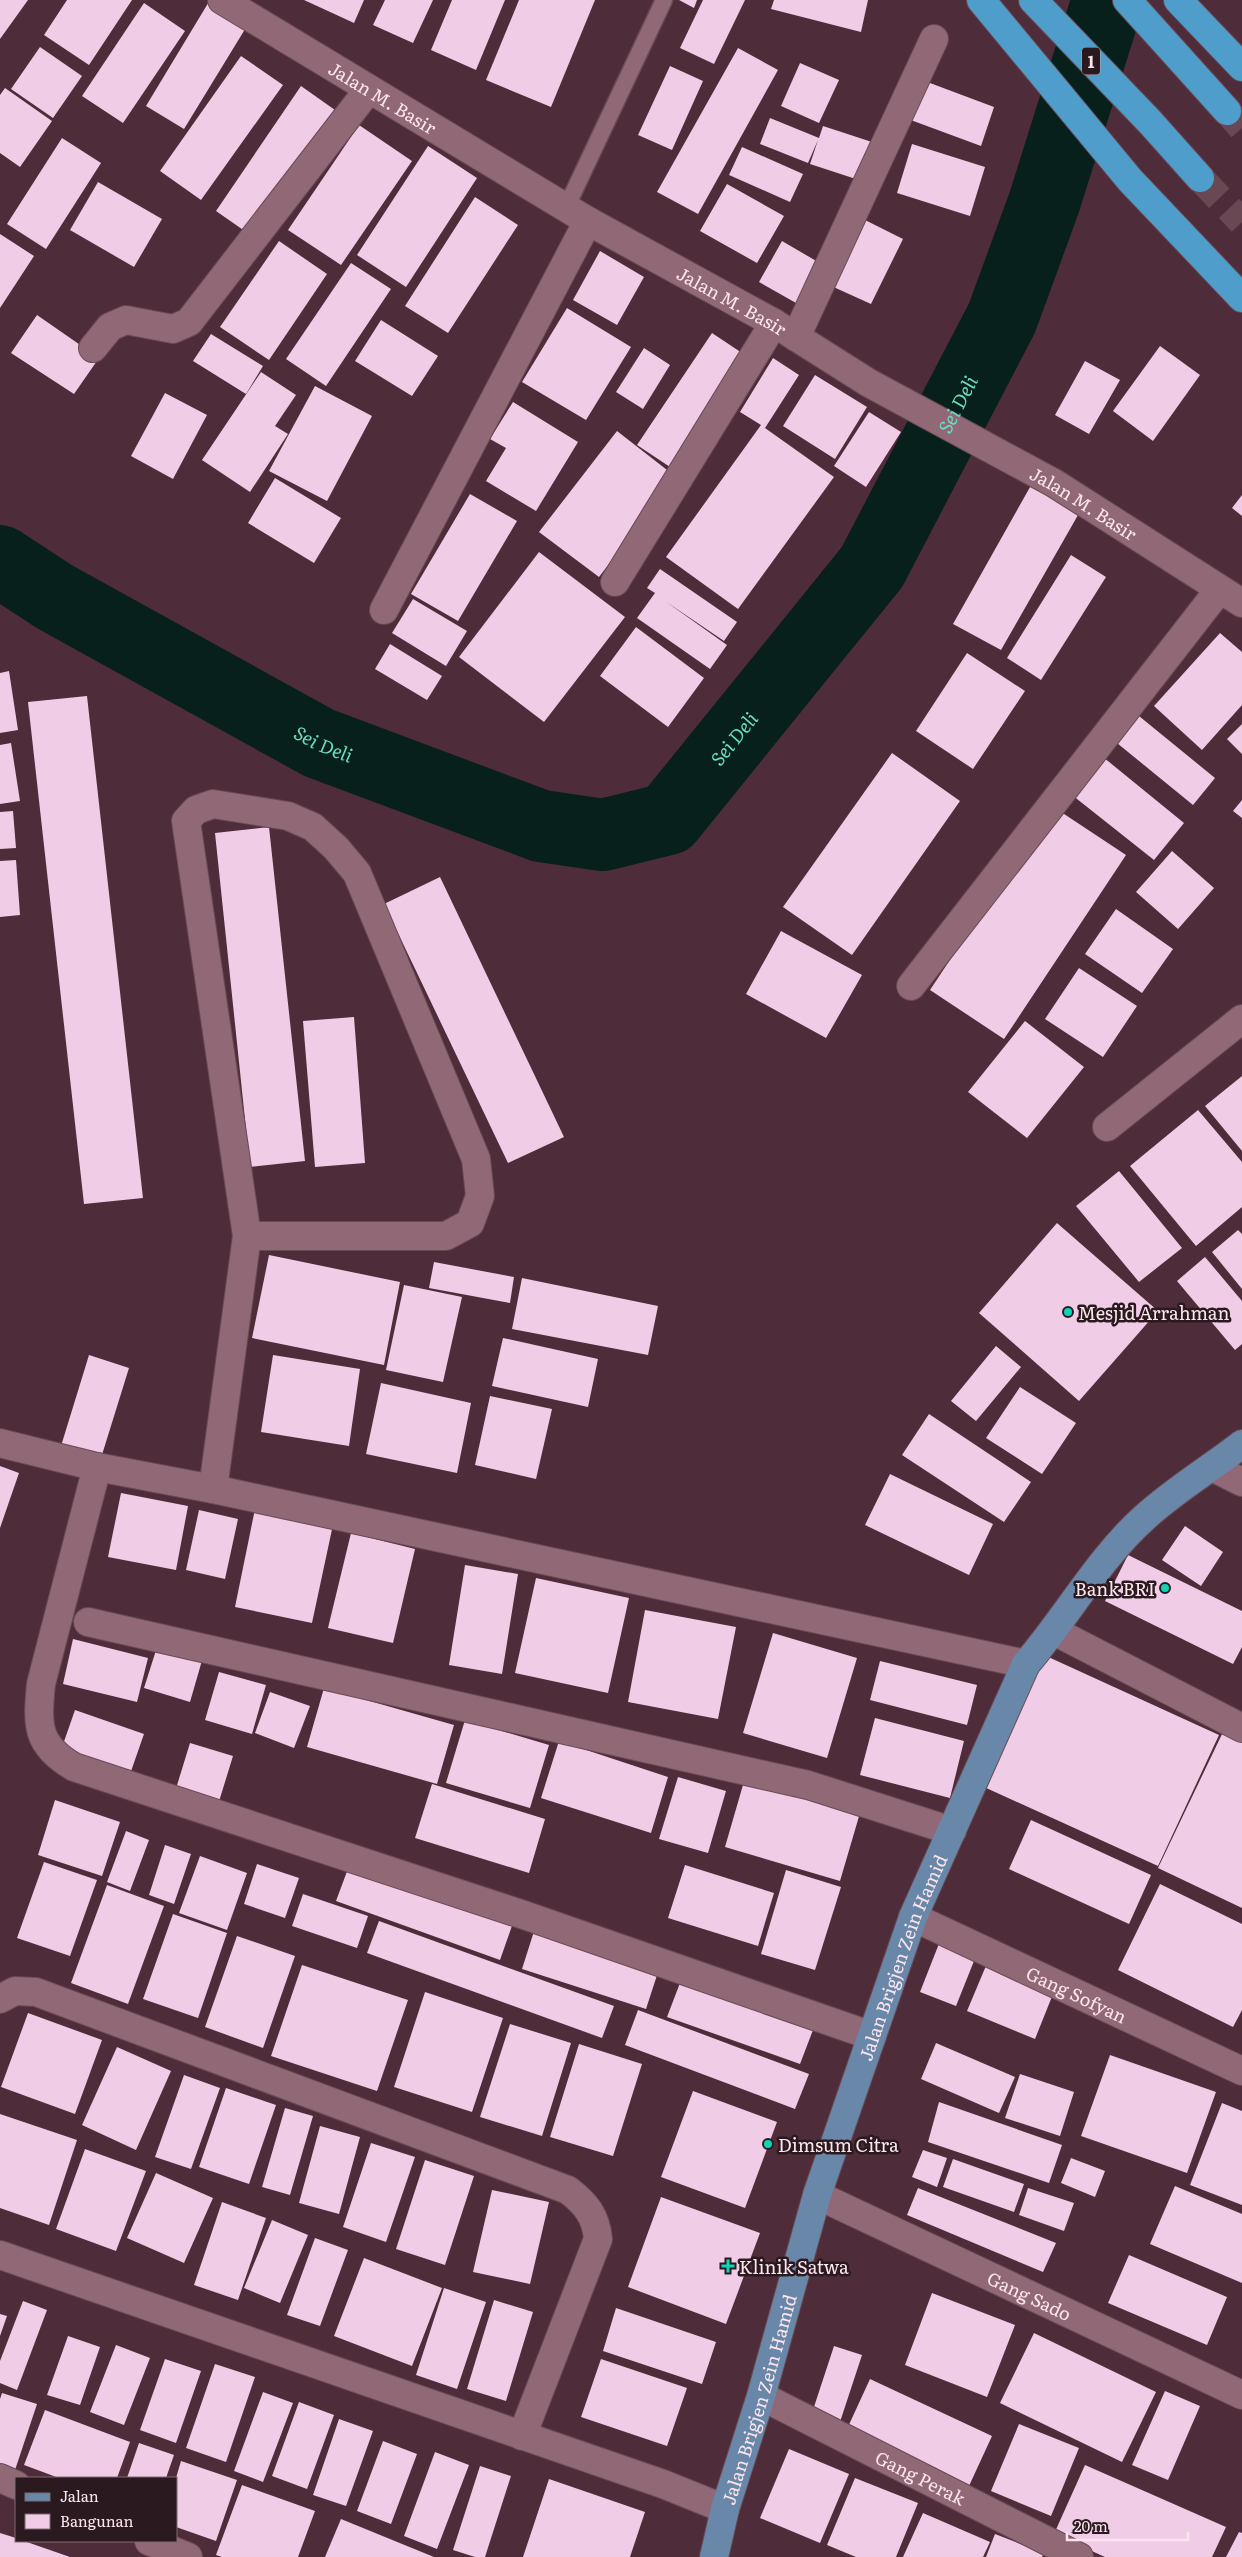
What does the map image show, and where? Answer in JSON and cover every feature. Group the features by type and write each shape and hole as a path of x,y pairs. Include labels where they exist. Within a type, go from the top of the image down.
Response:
{"highway":[{"name":"1","path":"1033,0 1150,122 1200,178"},
{"path":"1126,0 1226,111"},
{"path":"983,2 1130,180 1242,298"},
{"path":"1182,5 1242,67"}],"main road":[{"name":"Jalan Brigjen Zein Hamid","path":"714,2557 725,2509 762,2396 817,2195 913,1917 1026,1664 1054,1631 1099,1568 1144,1518 1242,1444"}],"street":[{"name":"Jalan M. Basir","path":"226,1 577,215 785,330 869,383 1054,483 1231,597"},
{"path":"615,582 785,330 934,39"},
{"path":"93,348 110,326 126,320 173,329 189,322 368,89"},
{"path":"384,610 577,215"},
{"path":"911,986 1231,597"},
{"path":"213,1489 247,1236 186,821 196,810 213,804 288,816 313,827 336,848 357,873 476,1159 480,1196 470,1223 446,1236 247,1236"},
{"path":"1107,1127 1242,1019"},
{"path":"0,1443 97,1467 213,1489 1026,1664"},
{"path":"97,1467 41,1684 38,1714 41,1730 43,1738 55,1756 83,1771 524,1915 872,2036"},
{"path":"1212,1467 1242,1482"},
{"path":"88,1622 808,1785 952,1831"},
{"path":"1054,1631 1242,1728"},
{"name":"Gang Sofyan","path":"913,1917 1242,2071"},
{"path":"0,1999 15,1991 36,1992 568,2190 585,2204 596,2223 598,2239 522,2436"},
{"name":"Gang Sado","path":"817,2195 1242,2395"},
{"path":"0,2254 663,2484 725,2509"},
{"name":"Gang Perak","path":"762,2396 1079,2557"},
{"path":"0,2478 15,2485"},
{"path":"151,2542 188,2557"}],"lane":[{"path":"577,215 664,0"}],"building":[{"path":"0,0 28,0 0,39"},
{"path":"67,0 132,0 89,65 44,35"},
{"path":"210,0 250,21 184,129 146,106"},
{"path":"304,0 364,0 354,23"},
{"path":"385,0 433,0 413,43 373,25"},
{"path":"452,0 505,0 476,70 431,50"},
{"path":"519,0 595,0 551,107 486,80"},
{"path":"679,0 697,0 694,8"},
{"path":"703,0 745,0 714,64 680,48"},
{"path":"774,0 868,0 861,32 771,9"},
{"path":"144,3 185,31 123,123 82,96"},
{"path":"40,47 82,76 53,118 11,89"},
{"path":"738,48 778,70 698,214 657,192"},
{"path":"241,56 283,85 201,200 160,171"},
{"path":"800,63 839,80 819,123 781,106"},
{"path":"670,66 703,81 672,150 638,135"},
{"path":"922,80 994,107 981,146 908,119"},
{"path":"301,86 335,110 249,234 216,211"},
{"path":"5,88 52,121 20,167 0,153 0,95"},
{"path":"770,118 819,138 823,126 875,143 862,181 810,164 818,140 808,163 760,144"},
{"path":"359,125 412,161 341,265 288,230"},
{"path":"62,138 101,163 46,249 7,224"},
{"path":"912,144 985,167 970,216 897,193"},
{"path":"428,146 477,178 406,287 357,255"},
{"path":"742,147 803,174 790,202 729,175"},
{"path":"98,182 162,219 134,267 70,230"},
{"path":"727,184 784,216 757,263 700,231"},
{"path":"475,197 518,225 448,333 405,306"},
{"path":"861,218 903,239 871,304 829,285"},
{"path":"0,234 34,256 0,308"},
{"path":"279,241 327,274 269,360 220,327"},
{"path":"782,241 818,262 796,303 759,282"},
{"path":"600,251 644,277 617,325 573,300"},
{"path":"351,263 391,289 326,386 286,359"},
{"path":"567,308 631,347 586,420 522,382"},
{"path":"37,315 99,358 74,394 11,353"},
{"path":"381,320 438,356 412,396 355,361"},
{"path":"712,333 745,355 670,467 637,445"},
{"path":"211,334 263,366 246,394 193,361"},
{"path":"1160,346 1200,375 1153,441 1113,411"},
{"path":"644,348 670,365 643,409 616,392"},
{"path":"773,358 799,375 765,428 834,477 738,609 666,557 761,425 740,412"},
{"path":"1085,361 1120,380 1089,434 1055,415"},
{"path":"261,372 296,395 275,426 288,434 250,492 202,460"},
{"path":"815,375 867,407 835,459 783,426"},
{"path":"315,386 372,416 327,501 269,471"},
{"path":"165,393 207,415 173,479 131,456"},
{"path":"513,402 578,442 536,511 486,481 506,448 490,439"},
{"path":"869,412 901,432 866,487 834,466"},
{"path":"617,431 676,477 599,577 539,532"},
{"path":"275,478 341,518 314,563 248,523"},
{"path":"1034,480 1082,508 1001,650 953,624"},
{"path":"470,494 517,521 458,621 411,594"},
{"path":"1242,495 1242,516 1232,508"},
{"path":"539,552 625,617 544,722 459,657"},
{"path":"1071,555 1106,577 1041,680 1007,658"},
{"path":"660,569 737,622 724,641 665,601 727,645 710,669 637,618 655,593 647,588"},
{"path":"413,599 467,631 446,666 392,633"},
{"path":"636,627 704,678 668,727 600,676"},
{"path":"1220,633 1242,652 1242,705 1202,750 1154,706"},
{"path":"390,644 442,676 427,700 375,669"},
{"path":"967,653 1025,691 973,769 916,731"},
{"path":"9,671 18,730 0,733 0,673"},
{"path":"87,696 143,1198 84,1204 28,702"},
{"path":"1139,716 1215,778 1193,805 1117,743"},
{"path":"1242,724 1242,754 1227,739"},
{"path":"11,743 20,801 0,804 0,745"},
{"path":"892,753 960,801 852,955 783,907"},
{"path":"1103,757 1184,823 1154,860 1072,795"},
{"path":"1242,800 1242,818 1233,811"},
{"path":"1052,806 1126,855 1004,1039 930,990"},
{"path":"13,811 16,848 0,849 0,812"},
{"path":"269,827 305,1161 250,1167 215,833"},
{"path":"1172,851 1214,888 1178,929 1136,892"},
{"path":"16,860 20,915 0,917 0,861"},
{"path":"440,877 564,1137 508,1163 384,904"},
{"path":"1116,909 1173,949 1142,993 1085,954"},
{"path":"781,931 862,975 826,1038 746,994"},
{"path":"1079,968 1137,1006 1103,1057 1045,1019"},
{"path":"354,1017 365,1163 315,1167 303,1021"},
{"path":"1025,1021 1084,1067 1027,1138 968,1092"},
{"path":"1242,1076 1242,1151 1205,1106"},
{"path":"1198,1110 1242,1162 1242,1207 1196,1246 1130,1166"},
{"path":"1119,1171 1182,1248 1139,1282 1076,1206"},
{"name":"Mesjid Arrahman","path":"1057,1223 1158,1311 1079,1401 979,1313"},
{"path":"1238,1230 1242,1234 1242,1289 1212,1252"},
{"path":"269,1255 400,1282 384,1365 252,1338"},
{"path":"1205,1257 1242,1301 1242,1344 1235,1350 1177,1281"},
{"path":"434,1262 514,1277 510,1303 429,1288"},
{"path":"522,1278 658,1306 648,1355 512,1329"},
{"path":"404,1285 462,1297 443,1382 386,1370"},
{"path":"503,1338 598,1359 588,1407 492,1386"},
{"path":"996,1346 1021,1367 976,1421 951,1401"},
{"path":"89,1355 129,1368 101,1458 61,1446"},
{"path":"273,1355 360,1369 349,1446 261,1432"},
{"path":"381,1383 471,1403 457,1473 366,1454"},
{"path":"1020,1387 1076,1423 1042,1474 986,1438"},
{"path":"490,1396 552,1409 536,1479 475,1465"},
{"path":"929,1414 1031,1482 1004,1522 902,1455"},
{"path":"0,1466 19,1473 0,1528"},
{"path":"890,1474 993,1524 969,1575 865,1525"},
{"path":"121,1493 188,1506 176,1570 108,1557"},
{"path":"256,1504 334,1520 312,1623 235,1607"},
{"path":"199,1510 238,1519 225,1579 186,1570"},
{"path":"1185,1526 1223,1552 1201,1586 1162,1560"},
{"path":"351,1533 415,1549 393,1643 328,1628"},
{"path":"1128,1555 1242,1611 1242,1647 1233,1664 1105,1601"},
{"path":"465,1565 518,1574 502,1674 449,1665"},
{"path":"536,1578 629,1598 608,1693 515,1673"},
{"path":"645,1610 736,1627 718,1719 628,1702"},
{"path":"773,1633 857,1658 827,1758 743,1733"},
{"path":"73,1639 148,1658 137,1702 63,1684"},
{"path":"158,1644 203,1657 190,1702 144,1688"},
{"path":"1044,1655 1219,1735 1158,1866 984,1787"},
{"path":"880,1661 977,1685 967,1725 870,1700"},
{"path":"219,1672 266,1685 252,1734 205,1720"},
{"path":"324,1688 454,1725 437,1784 307,1747"},
{"path":"270,1692 310,1706 294,1748 255,1733"},
{"path":"75,1710 144,1734 129,1777 60,1753"},
{"path":"875,1718 964,1741 950,1798 860,1775"},
{"path":"465,1720 549,1745 530,1808 446,1783"},
{"path":"1223,1732 1242,1741 1242,1908 1158,1868"},
{"path":"559,1741 668,1777 651,1833 541,1798"},
{"path":"190,1743 233,1756 217,1808 174,1795"},
{"path":"678,1777 726,1791 708,1853 659,1839"},
{"path":"745,1778 860,1813 840,1881 725,1847"},
{"path":"432,1784 545,1819 529,1873 415,1838"},
{"path":"55,1800 120,1822 102,1876 38,1855"},
{"path":"1031,1820 1151,1875 1129,1924 1009,1869"},
{"path":"126,1831 149,1840 130,1891 107,1882"},
{"path":"165,1845 191,1854 174,1904 149,1895"},
{"path":"200,1856 247,1873 227,1930 179,1913"},
{"path":"44,1862 97,1880 70,1956 17,1938"},
{"path":"257,1864 299,1878 285,1918 244,1904"},
{"path":"685,1865 774,1893 758,1946 668,1918"},
{"path":"349,1866 513,1923 500,1960 336,1901"},
{"path":"786,1870 841,1887 815,1970 761,1954"},
{"path":"1160,1884 1242,1924 1242,2010 1233,2027 1118,1970"},
{"path":"107,1885 164,1906 128,2004 71,1983"},
{"path":"303,1894 368,1916 357,1948 292,1926"},
{"path":"173,1914 227,1933 198,2018 143,1999"},
{"path":"379,1921 614,2006 602,2038 367,1953"},
{"path":"536,1925 660,1966 646,2009 522,1969"},
{"path":"237,1936 295,1956 263,2048 205,2027"},
{"path":"942,1936 978,1951 956,2006 920,1992"},
{"path":"988,1961 1055,1989 1035,2039 967,2011"},
{"path":"302,1965 408,2000 377,2091 271,2056"},
{"path":"680,1983 813,2030 800,2064 667,2017"},
{"path":"425,1992 503,2018 472,2112 394,2087"},
{"path":"638,2010 809,2074 795,2109 625,2045"},
{"path":"28,2013 102,2040 75,2114 1,2087"},
{"path":"510,2024 571,2043 542,2136 480,2117"},
{"path":"936,2043 1015,2077 999,2113 921,2079"},
{"path":"579,2044 642,2064 613,2156 550,2137"},
{"path":"117,2047 171,2071 136,2150 82,2125"},
{"path":"1110,2055 1216,2092 1187,2173 1081,2136"},
{"path":"1020,2074 1074,2092 1060,2136 1005,2118"},
{"path":"184,2075 220,2088 191,2169 155,2157"},
{"path":"226,2088 276,2105 249,2184 199,2167"},
{"path":"693,2091 777,2122 745,2208 661,2177"},
{"path":"939,2102 1062,2145 1049,2183 928,2142"},
{"path":"1222,2103 1242,2111 1242,2205 1190,2185"},
{"path":"285,2108 313,2116 290,2195 262,2187"},
{"path":"0,2114 77,2140 49,2225 0,2208"},
{"path":"320,2126 360,2137 339,2214 299,2203"},
{"path":"371,2143 415,2157 386,2242 343,2227"},
{"path":"85,2149 146,2171 116,2251 56,2229"},
{"path":"923,2150 947,2158 937,2187 912,2177"},
{"path":"1071,2158 1105,2171 1095,2197 1061,2183"},
{"path":"953,2159 1024,2184 1014,2212 943,2187"},
{"path":"425,2160 474,2176 445,2265 396,2249"},
{"path":"156,2173 213,2198 184,2263 127,2238"},
{"path":"1175,2186 1242,2214 1242,2283 1150,2244"},
{"path":"918,2188 1056,2243 1043,2272 907,2215"},
{"path":"1028,2188 1074,2203 1064,2231 1019,2215"},
{"path":"492,2190 549,2202 530,2284 473,2272"},
{"path":"661,2197 760,2233 726,2324 628,2287"},
{"path":"222,2202 266,2218 238,2300 194,2285"},
{"path":"272,2220 308,2235 280,2303 244,2288"},
{"path":"315,2238 348,2250 320,2326 287,2315"},
{"path":"1129,2255 1227,2297 1207,2345 1108,2303"},
{"path":"364,2258 442,2288 412,2366 334,2336"},
{"path":"444,2288 486,2302 457,2389 416,2375"},
{"path":"932,2293 1015,2325 987,2397 905,2365"},
{"path":"494,2300 533,2312 506,2401 467,2389"},
{"path":"23,2301 47,2310 17,2390 0,2383 0,2361"},
{"path":"616,2308 716,2342 702,2384 603,2351"},
{"path":"0,2314 7,2316 0,2336"},
{"path":"1034,2333 1156,2392 1122,2462 1000,2403"},
{"path":"68,2336 100,2347 80,2405 47,2395"},
{"path":"116,2345 150,2358 124,2425 90,2412"},
{"path":"834,2346 862,2355 839,2425 811,2416"},
{"path":"165,2359 201,2371 176,2443 140,2430"},
{"path":"601,2359 687,2388 667,2446 581,2417"},
{"path":"215,2364 255,2377 226,2462 186,2448"},
{"path":"870,2379 992,2436 969,2486 847,2429"},
{"path":"1165,2391 1200,2406 1168,2480 1132,2465"},
{"path":"263,2392 293,2403 263,2482 234,2471"},
{"path":"2,2393 37,2404 14,2473 0,2468 0,2399"},
{"path":"299,2402 334,2415 307,2489 272,2476"},
{"path":"45,2410 130,2442 117,2477 56,2477 24,2465"},
{"path":"339,2419 373,2431 346,2506 313,2495"},
{"path":"1019,2424 1079,2448 1051,2516 991,2491"},
{"path":"383,2441 417,2454 391,2524 357,2511"},
{"path":"139,2443 174,2455 166,2477 127,2477"},
{"path":"789,2449 849,2474 820,2543 760,2518"},
{"path":"435,2452 469,2465 437,2549 404,2536"},
{"path":"181,2461 237,2480 216,2541 178,2528 178,2477 176,2477"},
{"path":"1085,2465 1226,2527 1212,2557 1105,2557 1054,2534"},
{"path":"480,2466 511,2476 485,2557 475,2557 453,2550"},
{"path":"855,2478 918,2503 896,2557 856,2557 827,2545"},
{"path":"549,2479 645,2512 630,2557 523,2557"},
{"path":"242,2485 315,2511 298,2557 222,2557 216,2555"},
{"path":"923,2513 990,2542 983,2557 903,2557"},
{"path":"341,2519 434,2557 325,2557"},
{"path":"1239,2532 1242,2533 1242,2557 1226,2557"},
{"path":"0,2533 15,2538 15,2542 27,2542 70,2557 0,2557"},
{"path":"995,2534 1044,2553 1042,2557 986,2557"}],"waterway":[{"name":"Sei Deli","path":"0,561 55,597 319,743 541,826 603,835 668,819 872,567 1002,318 1044,203 1108,0"}],"tunnel":[{"path":"1227,111 1242,128"},
{"path":"1200,178 1242,222"}],"place":[{"name":"Mesjid Arrahman","path":"1068,1312"},
{"name":"Bank BRI","path":"1165,1588"},
{"name":"Dimsum Citra","path":"768,2144"},
{"name":"Klinik Satwa","path":"728,2266"}]}
